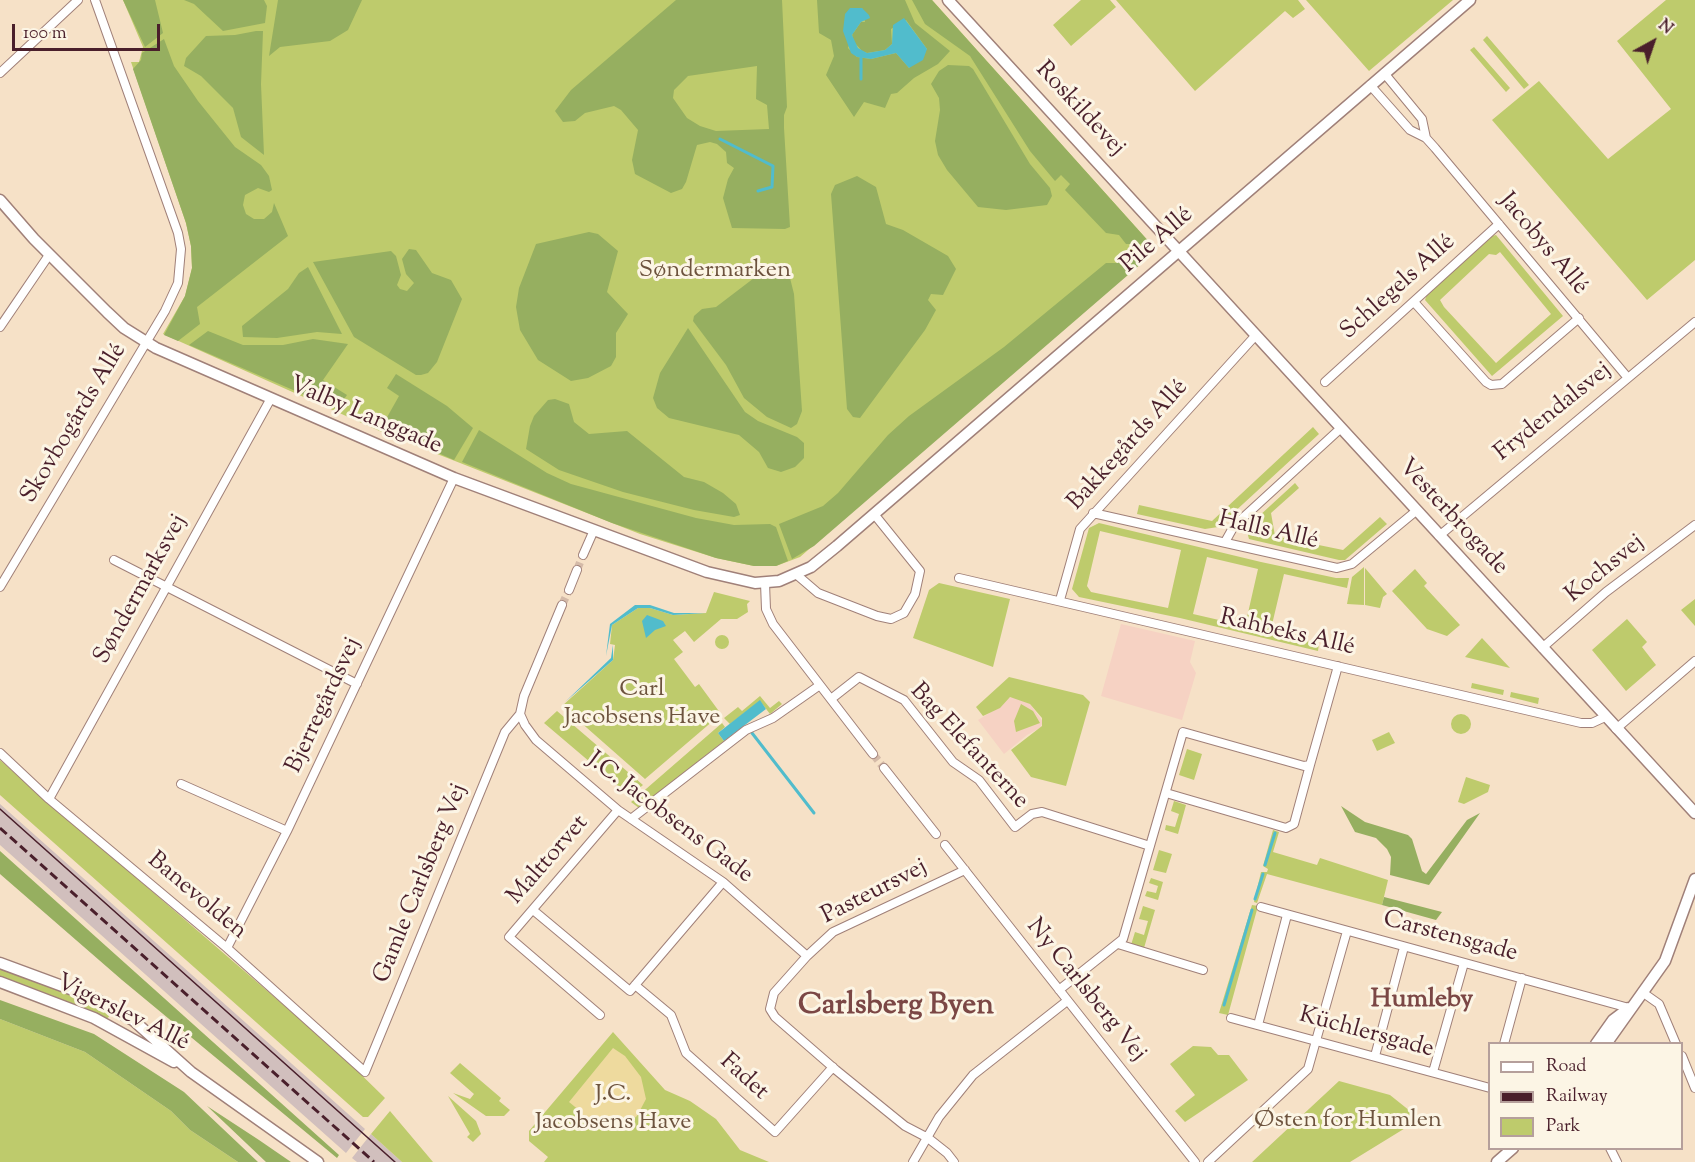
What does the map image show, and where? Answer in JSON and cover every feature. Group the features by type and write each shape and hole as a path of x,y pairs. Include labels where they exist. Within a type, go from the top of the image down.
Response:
{"street":[{"path":"0,73 78,0"},
{"name":"Skovbogårds Allé","path":"0,587 146,342 178,283 181,249 173,217 95,0"},
{"name":"Roskildevej","path":"948,0 1179,250"},
{"name":"Pile Allé","path":"765,583 798,575 811,567 1470,0"},
{"name":"Jacobys Allé","path":"1384,73 1422,119 1426,138"},
{"name":"Jacobys Allé","path":"1370,85 1410,130 1426,138 1628,378"},
{"name":"Valby Langgade","path":"0,200 49,255 124,328 146,342 270,400 454,478 707,572 765,583"},
{"name":"Schlegels Allé","path":"1325,382 1499,224"},
{"name":"Vesterbrogade","path":"1179,250 1695,813"},
{"path":"0,327 49,255"},
{"path":"1414,302 1491,385 1502,384 1579,318"},
{"name":"Frydendalsvej","path":"1439,536 1695,322"},
{"name":"Bakkegårds Allé","path":"1060,600 1080,529 1092,513 1256,335"},
{"name":"Søndermarksvej","path":"49,799 270,400"},
{"path":"1225,542 1234,526 1341,428"},
{"name":"Bjerregårdsvej","path":"227,948 287,831 454,478"},
{"name":"Halls Allé","path":"1092,513 1345,567 1416,511"},
{"path":"798,575 818,593 891,619 904,613 912,602 920,571 874,514"},
{"name":"Kochsvej","path":"1542,648 1606,592 1695,525"},
{"path":"583,555 594,530"},
{"path":"114,560 357,684"},
{"path":"569,590 576,570"},
{"name":"Rahbeks Allé","path":"959,578 1581,723 1592,723 1605,717"},
{"path":"765,583 769,616 873,754"},
{"path":"520,714 524,696 562,605"},
{"path":"1616,729 1695,661"},
{"path":"1166,793 1286,828 1294,824 1338,666"},
{"name":"Bag Elefanterne","path":"831,699 859,677 904,700 953,762 979,780 1015,827 1032,814 1042,812 1150,846"},
{"path":"631,819 746,730 773,718 820,685"},
{"name":"J.C. Jacobsens Gade","path":"520,714 537,740 618,810 723,882 807,956"},
{"name":"Gamle Carlsberg Vej","path":"365,1072 505,732 520,714"},
{"path":"1059,990 1123,939 1183,732 1304,766 1310,765"},
{"name":"Banevolden","path":"0,753 49,799 227,948 365,1072"},
{"path":"884,768 936,834"},
{"path":"181,784 287,831"},
{"name":"Malttorvet","path":"600,1015 509,937 618,810"},
{"name":"Ny Carlsberg Vej","path":"945,845 1195,1162"},
{"name":"Pasteursvej","path":"833,1067 775,1017 770,1009 774,993 807,956 833,932 964,870"},
{"path":"1597,1042 1613,1020 1629,1008 1642,993 1667,957 1695,879"},
{"path":"632,988 723,882"},
{"name":"Carstensgade","path":"1261,907 1629,1008"},
{"name":"Fadet","path":"533,910 632,988 671,1015 686,1053 775,1132 833,1067"},
{"path":"1258,1025 1287,915"},
{"path":"1208,1162 1308,1069 1347,931"},
{"path":"1118,944 1203,970"},
{"path":"1375,1056 1404,947"},
{"name":"Vigerslev Allé","path":"0,963 84,994 116,1010 145,1029 191,1072"},
{"path":"1433,1072 1464,963"},
{"path":"1505,1042 1522,978"},
{"name":"Vigerslev Allé","path":"0,982 94,1018 191,1072 318,1162"},
{"path":"1642,993 1659,1004 1675,1042"},
{"path":"913,1162 953,1098 973,1075 1067,1001"},
{"path":"1608,1042 1625,1019 1629,1008"},
{"name":"Küchlersgade","path":"1231,1018 1488,1087"},
{"path":"1683,1058 1695,1088"},
{"path":"833,1067 905,1126 928,1138 947,1153 954,1162"},
{"path":"1497,1162 1512,1150"}],"shaded area":[{"path":"1121,624 1195,641 1190,662 1196,673 1182,720 1101,696"},
{"path":"1007,697 1017,698 1030,704 1043,722 1040,728 1027,735 1004,754 978,720 1002,705"},
{"path":"0,804 365,1129 346,1153 0,845"},
{"path":"371,1134 402,1162 357,1162 352,1158"}],"green space":[{"name":"Søndermarken","path":"123,0 932,0 1151,244 1152,253 800,557 776,566 754,566 716,558 640,534 384,433 163,334 185,296 192,268 191,246 186,223 131,62 139,62 143,47"},
{"path":"123,0 155,0 163,33 145,47"},
{"path":"184,0 264,0 267,6 265,23 223,31 194,4"},
{"path":"278,0 362,0 348,30 330,41 280,47 269,56"},
{"path":"676,0 782,0 787,107 784,115 784,128 790,227 785,229 732,228 723,198 728,179 734,168 727,163 726,152 717,144 710,142 697,145 682,189 671,193 635,174 632,160 638,130 621,110 614,106 585,113 575,121 563,122 555,111 571,90","holes":["757,66 756,99 767,105 769,129 716,131 700,126 687,118 673,98 674,90 688,76"]},
{"path":"817,0 905,0 915,23 950,51 938,64 914,78 897,93 891,94 885,108 864,102 854,117 826,75 834,56 831,40 819,33","holes":["862,8 865,22 861,22 853,33","906,20 927,49 909,68 896,53 871,59 857,57 848,48 852,36 854,42 867,53 885,50 892,44 891,29"]},
{"path":"912,0 932,0 1151,244 1126,244 1119,235 1106,233 1065,190 1070,184 1061,175 1055,181 1030,151 970,56 925,24"},
{"path":"1081,0 1110,0 1116,7 1071,46 1053,25"},
{"path":"1116,0 1298,0 1305,9 1293,18 1285,11 1195,91"},
{"path":"1306,0 1453,0 1369,71"},
{"path":"1666,0 1695,0 1695,260 1647,300 1492,120 1539,81 1608,159 1671,109 1617,41"},
{"path":"263,31 261,84 264,155 241,137 233,108 201,76 184,66 186,58 206,36 235,35"},
{"path":"1487,36 1529,85 1524,89 1483,40"},
{"path":"164,39 174,66 198,101 235,147 261,165 269,176 272,190 269,192 258,188 245,195 243,205 246,214 254,219 264,219 272,212 274,203 288,236 197,307 200,324 178,341 164,335 185,296 192,268 191,246 186,223 133,69 141,60 142,53"},
{"path":"1474,47 1510,88 1506,92 1470,50"},
{"path":"948,65 969,66 973,69 1030,164 1050,188 1052,196 1047,205 1006,210 978,207 947,170 938,155 935,141 940,110 939,98 931,84 939,71"},
{"path":"857,176 876,187 886,224 903,230 948,256 956,269 943,295 931,294 928,300 936,310 925,330 860,418 853,417 847,409 831,194 835,185"},
{"path":"589,232 598,234 618,251 607,292 628,314 616,333 616,357 611,366 588,378 571,381 538,360 520,330 516,307 519,288 536,244"},
{"path":"1496,235 1563,316 1492,376 1425,300 1427,294 1492,236","holes":["1500,252 1551,314 1496,363 1440,300 1489,254 1496,255"]},
{"path":"409,249 416,250 432,273 451,280 462,299 437,362 428,373 421,375 416,375 354,337 313,262 391,251 396,256 401,275 397,285 400,289 407,291 414,283 406,274 402,259"},
{"path":"1126,254 1150,256 814,546 792,559 779,524 823,506 838,493 888,435 909,416 1004,347 1106,263 1117,263"},
{"path":"779,265 786,268 794,294 802,411 797,424 791,428 767,417 744,398 726,365 693,321 694,316 702,309 716,307 758,275"},
{"path":"308,267 342,334 317,332 277,338 243,337 242,326 288,289 299,273"},
{"path":"688,328 745,412 758,421 797,437 804,443 804,458 795,467 781,472 768,468 759,452 739,435 669,418 657,408 653,398 660,373"},
{"path":"208,331 243,345 283,345 313,339 348,344 323,380 347,395 337,409 189,345"},
{"path":"396,374 447,406 473,428 454,460 404,438 407,430 400,423 393,425 389,431 381,428 399,396 387,388"},
{"path":"555,399 569,404 574,422 589,434 627,431 684,477 704,482 723,493 736,504 740,515 734,517 694,510 623,492 559,470 526,449 534,416 548,400"},
{"path":"1313,427 1319,434 1218,527 1205,529 1137,514 1139,505 1212,521"},
{"path":"479,430 547,473 571,484 696,518 734,525 770,524 776,527 788,561 776,566 754,566 716,558 612,523 462,462"},
{"path":"1295,483 1299,488 1271,513 1275,536 1343,550 1380,517 1387,524 1345,560 1249,539 1246,528"},
{"path":"1099,523 1261,562 1336,578 1349,578 1347,588 1284,574 1270,633 1319,644 1318,651 1079,597 1072,589 1089,528","holes":["1100,531 1181,550 1168,608 1091,592 1087,586","1207,557 1258,569 1245,626 1193,614"]},
{"path":"1364,567 1364,605 1347,604 1352,577"},
{"path":"1365,568 1387,594 1383,597 1380,608 1365,605"},
{"path":"1415,569 1427,583 1424,586 1460,625 1447,636 1427,629 1392,591"},
{"path":"939,583 1010,599 993,667 913,638 929,590"},
{"name":"Carl Jacobsens Have","path":"714,592 750,601 747,604 748,612 737,619 721,619 694,642 685,631 673,640 683,652 674,659 695,687 699,684 721,714 645,779 562,706 613,660 615,645 610,644 612,625 638,608 650,608 673,615 706,613"},
{"path":"1695,599 1695,626 1681,610"},
{"path":"1627,619 1647,642 1642,647 1656,665 1626,691 1592,650"},
{"path":"719,635 725,635 729,642 725,649 719,649 715,645 715,639"},
{"path":"1482,638 1510,668 1465,657"},
{"path":"1009,677 1083,695 1090,702 1066,786 1031,777 1011,750 1042,726 1042,718 1030,704 1010,697 1000,708 983,716 976,707"},
{"path":"1472,683 1504,690 1503,695 1471,688"},
{"path":"1511,692 1539,698 1538,704 1510,697"},
{"path":"760,696 770,708 779,701 782,704 770,714 760,701 730,724 724,718 738,707 742,711"},
{"path":"1021,704 1033,711 1040,723 1016,732 1014,721"},
{"path":"557,711 643,785 630,796 544,723"},
{"path":"1461,714 1468,717 1471,724 1468,731 1461,734 1454,731 1451,724 1454,717"},
{"path":"722,723 725,727 718,733 724,741 639,808 631,802"},
{"path":"1389,732 1395,743 1377,751 1372,740"},
{"path":"1187,749 1202,754 1194,780 1179,775"},
{"path":"0,760 338,1052 385,1098 368,1117 363,1117 0,795"},
{"path":"1466,777 1490,785 1488,792 1464,804 1458,802"},
{"path":"1174,801 1186,805 1178,834 1165,830 1166,825 1175,827 1179,814 1171,811"},
{"path":"1341,806 1365,822 1408,835 1412,839 1422,871 1426,874 1467,820 1480,813 1429,885 1390,875 1391,857 1387,849 1376,838 1355,832"},
{"path":"1273,830 1279,832 1273,852 1317,865 1320,858 1388,880 1382,905 1267,874 1257,903 1254,902 1261,872 1267,872 1268,869 1263,866"},
{"path":"1159,850 1172,854 1166,873 1153,870"},
{"path":"0,851 339,1155 337,1158 122,980 0,874"},
{"path":"1151,878 1163,882 1158,900 1145,896 1147,891 1156,893 1158,886 1149,883"},
{"path":"1384,897 1442,912 1436,920 1382,905"},
{"path":"1252,905 1258,906 1228,1015 1219,1013"},
{"path":"1143,906 1155,910 1144,948 1131,945 1135,932 1144,935 1148,921 1139,919"},
{"path":"0,968 79,998 110,1015 107,1019 0,977"},
{"path":"0,1000 94,1034 184,1092 258,1162 238,1162 190,1130 171,1111 85,1052 0,1019"},
{"path":"0,1019 85,1052 171,1111 190,1130 238,1162 0,1162"},
{"name":"J.C. Jacobsens Have","path":"613,1032 665,1090 690,1101 716,1119 740,1150 769,1162 544,1162 548,1157 529,1141 529,1131"},
{"path":"1193,1046 1211,1047 1218,1055 1229,1055 1248,1080 1185,1122 1175,1111 1195,1095 1170,1064"},
{"path":"460,1063 501,1098 499,1101 510,1110 504,1116 486,1116 453,1093 470,1099 474,1094 450,1073"},
{"name":"Østen for Humlen","path":"1339,1081 1390,1095 1420,1119 1350,1162 1252,1162"},
{"path":"448,1096 476,1121 481,1134 473,1142 467,1137 470,1134"},
{"path":"207,1106 259,1140 291,1162 266,1162"},
{"path":"390,1111 433,1162 402,1162 371,1134"}],"sand":[{"path":"613,1048 625,1056 641,1077 646,1099 637,1116 627,1124 606,1128 588,1123 577,1115 580,1111 569,1102"}],"water":[{"path":"850,8 862,8 870,18 861,22 852,35 858,48 867,53 885,50 892,44 893,25 904,18 927,49 923,60 909,68 896,53 871,59 857,57 851,53 843,31 845,14"},
{"path":"635,605 650,605 674,613 705,613 673,615 650,608 638,608 612,625 606,656 610,624"},
{"path":"647,615 663,621 666,626 655,630 646,638 642,621"},
{"path":"613,645 613,660 565,702 611,658"},
{"path":"760,700 766,709 724,741 718,733"}],"waterway":[{"path":"861,58 861,79"},
{"path":"720,139 773,166 772,187 758,191"},
{"path":"752,733 814,813"},
{"path":"1265,865 1275,833"},
{"path":"1255,899 1263,874"},
{"path":"1224,1005 1252,910"}],"tunnel":[{"path":"577,570 583,555"},
{"path":"562,605 569,590"},
{"path":"873,754 884,768"}],"tram line":[{"path":"0,809 395,1162"}],"railway":[{"path":"0,828 374,1162"}],"district":[{"name":"Humleby","path":"1422,1002"},
{"name":"Carlsberg Byen","path":"896,1008"}]}
